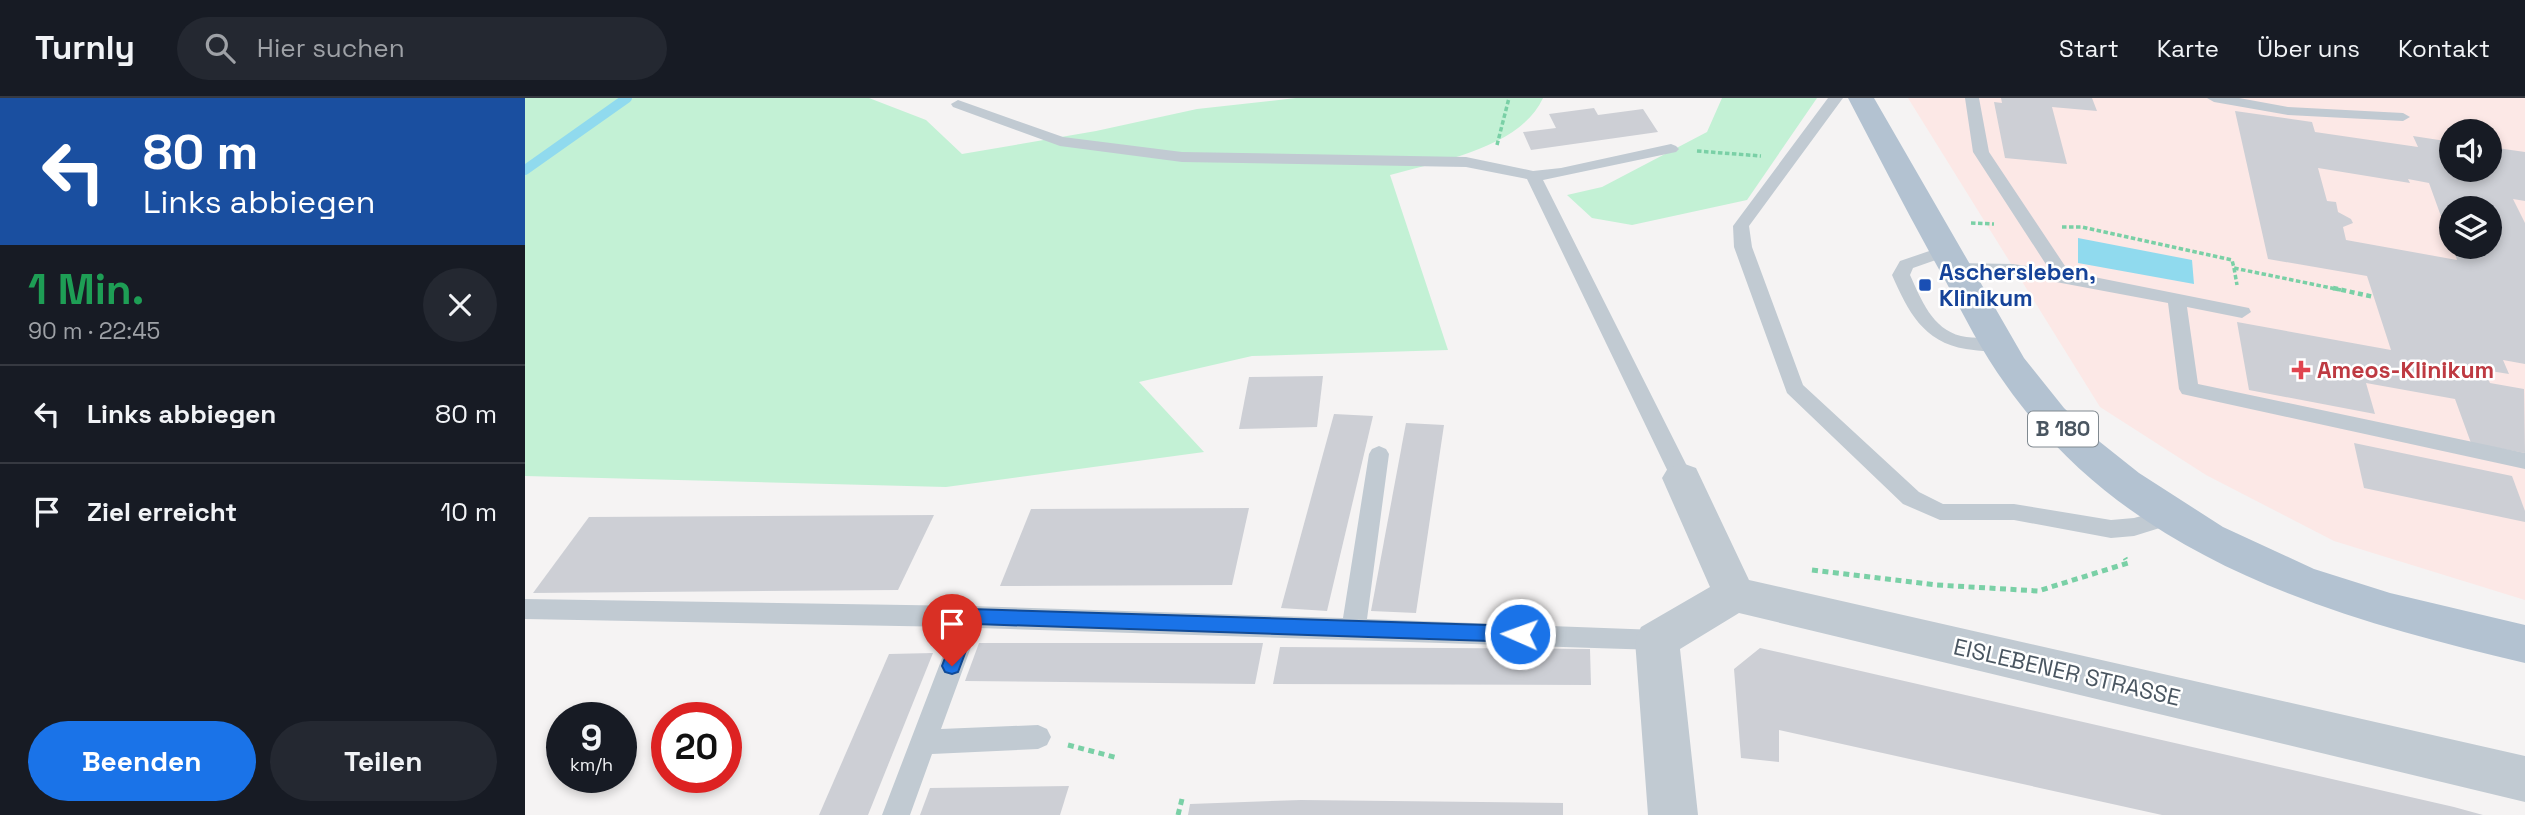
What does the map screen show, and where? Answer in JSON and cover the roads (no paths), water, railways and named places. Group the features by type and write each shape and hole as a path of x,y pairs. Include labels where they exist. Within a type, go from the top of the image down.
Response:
{"main road":[{"name":"B 180","path":"1861,98 1997,345 2035,398 2066,432 2124,483 2171,516 2287,576 2344,598 2525,644"}],"street":[{"path":"1673,815 1657,640 1734,594 1682,478"},
{"name":"EISLEBENER STRASSE","path":"1734,594 2525,779"}],"lane":[{"path":"1836,98 1817,120 1793,158 1741,226 1743,247 1794,388 1911,498 1940,512 2014,512 2111,529 2134,527 2171,516"},
{"path":"1972,98 1981,152 2063,275"},
{"path":"2214,98 2288,111 2403,117"},
{"path":"958,104 1060,141 1182,157 1431,160 1492,166 1533,176 1561,173 1671,149"},
{"path":"1533,176 1682,478"},
{"path":"1997,345 1963,345 1933,332 1914,305 1901,275 1906,265 1942,247 2013,269 2063,275 2242,312"},
{"path":"2177,299 2189,389 2525,461"},
{"path":"1354,627 1379,454"},
{"path":"525,609 970,616 1354,627 1657,640"},
{"path":"895,815 925,742 970,616"},
{"path":"925,742 1038,737"}],"water":[{"path":"2078,238 2192,260 2194,284 2078,263"}],"waterway":[{"path":"525,170 627,98"}],"place":[{"name":"Aschersleben, Klinikum","path":"1925,285"},
{"name":"Ameos-Klinikum","path":"2301,370"}]}
